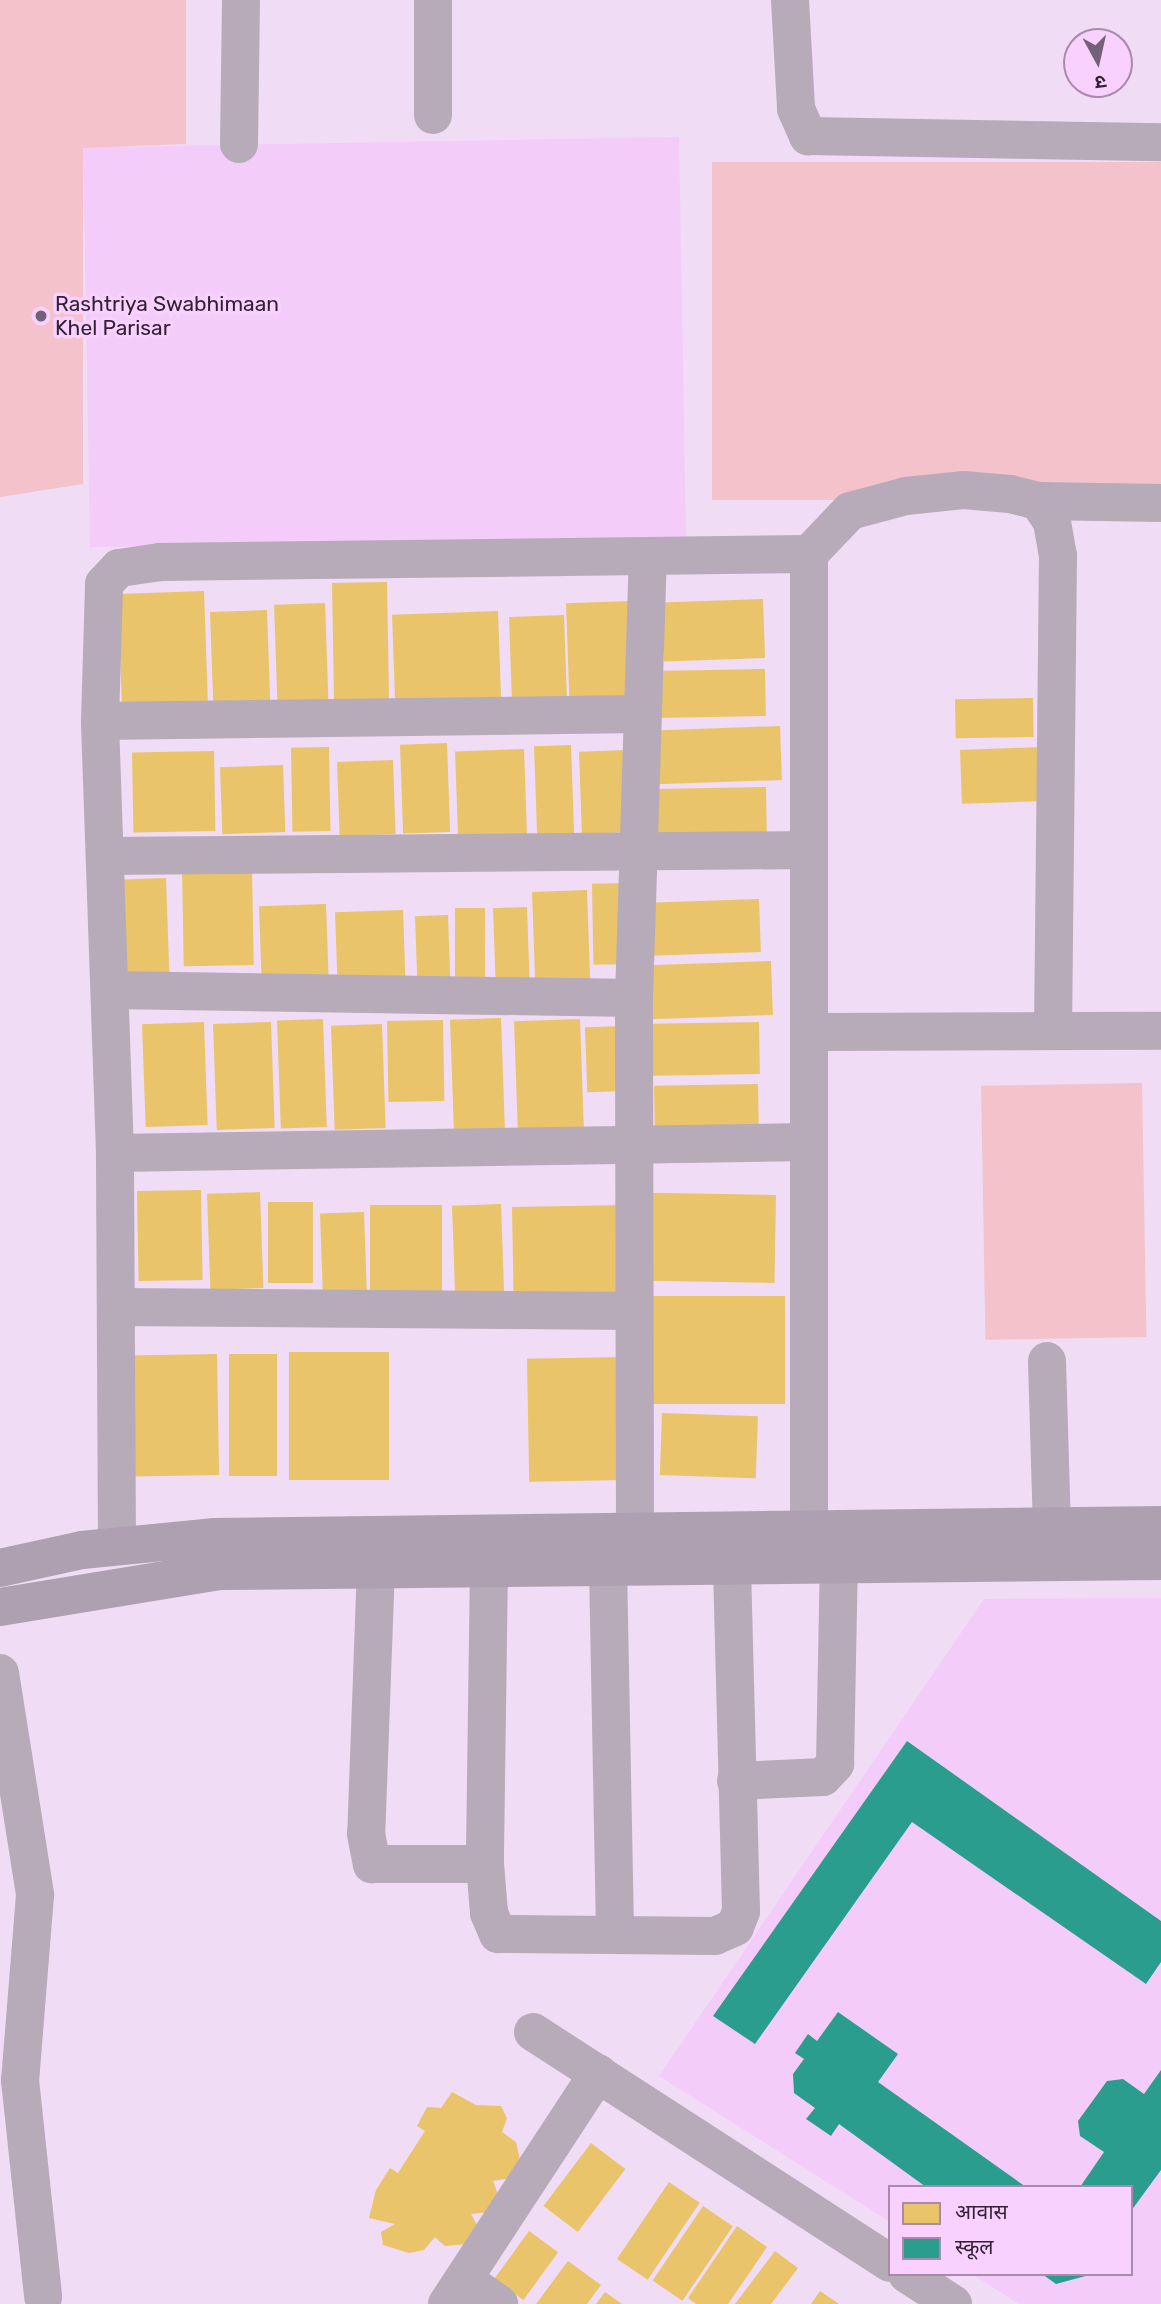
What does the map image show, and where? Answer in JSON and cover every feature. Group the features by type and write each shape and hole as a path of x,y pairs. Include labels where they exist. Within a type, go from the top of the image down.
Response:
{"street":[{"path":"239,144 241,0"},
{"path":"433,0 433,115"},
{"path":"790,0 796,109 808,136 1161,142"},
{"path":"736,1781 823,1777 835,1764 819,1552 809,1142 809,554 849,510 906,496 963,490 1038,501 1161,503"},
{"path":"1038,501 1052,522 1058,555 1053,1031"},
{"path":"117,1546 115,1153 100,721 99,599 119,568 809,554"},
{"path":"635,1530 634,998 641,850 641,714 648,556"},
{"path":"100,721 641,714"},
{"path":"105,856 809,850"},
{"path":"111,990 634,998"},
{"path":"809,1032 1161,1031"},
{"path":"115,1153 809,1142"},
{"path":"116,1307 634,1311"},
{"path":"1047,1362 1052,1527"},
{"path":"0,1608 221,1571 732,1564 1052,1527 1161,1525"},
{"path":"0,1568 117,1546 215,1537 635,1530 819,1552 1161,1561"},
{"path":"489,1566 485,1864 498,1934 715,1936 735,1927 741,1910 732,1564"},
{"path":"608,1566 614,1933"},
{"path":"376,1567 366,1834 372,1864 485,1864"},
{"path":"0,1673 35,1895 20,2080 43,2297"},
{"path":"533,2032 888,2262"},
{"path":"499,2304 456,2292 598,2073"},
{"path":"910,2276 953,2304"}],"shaded area":[{"name":"Rashtriya Swabhimaan Khel Parisar","path":"0,0 186,0 186,144 83,148 83,484 0,497"},
{"path":"679,137 686,537 90,547 83,147"},
{"path":"712,162 1161,162 1161,500 712,500"},
{"path":"1142,1083 1146,1337 985,1340 981,1086"},
{"path":"1161,1598 1161,2304 1019,2304 975,2276 1133,2276 1133,2185 888,2185 888,2221 659,2076 984,1599"}],"building: आवास":[{"path":"387,582 389,701 334,702 332,583"},
{"path":"204,591 208,701 122,704 118,594"},
{"path":"763,599 765,658 664,661 662,603"},
{"path":"632,601 635,697 569,699 566,603"},
{"path":"325,603 329,710 278,712 274,605"},
{"path":"267,610 270,710 214,712 210,612"},
{"path":"498,611 501,706 395,710 392,615"},
{"path":"564,615 567,707 512,709 509,617"},
{"path":"765,669 766,716 656,718 655,671"},
{"path":"1033,698 1034,737 956,738 955,699"},
{"path":"780,726 782,780 656,784 654,730"},
{"path":"447,743 450,832 403,834 400,745"},
{"path":"571,745 574,835 537,836 534,746"},
{"path":"329,747 330,831 292,832 291,748"},
{"path":"1043,747 1045,801 962,804 960,750"},
{"path":"524,749 527,835 458,837 455,751"},
{"path":"627,750 630,832 582,834 579,752"},
{"path":"214,751 215,831 133,832 132,752"},
{"path":"393,760 396,834 340,836 337,762"},
{"path":"283,765 285,832 222,834 220,767"},
{"path":"766,787 767,841 644,843 643,789"},
{"path":"252,867 254,965 184,966 182,868"},
{"path":"166,878 169,974 125,975 122,880"},
{"path":"630,883 631,964 593,965 592,884"},
{"path":"587,890 590,983 535,985 532,892"},
{"path":"759,899 761,952 650,956 648,903"},
{"path":"326,904 329,978 262,980 259,906"},
{"path":"527,907 530,990 496,991 493,908"},
{"path":"455,908 485,908 485,992 455,992"},
{"path":"403,910 405,980 337,982 335,912"},
{"path":"448,915 450,978 417,979 415,916"},
{"path":"771,961 773,1015 650,1019 648,965"},
{"path":"501,1018 505,1128 454,1130 450,1020"},
{"path":"323,1019 327,1127 281,1129 277,1021"},
{"path":"580,1019 584,1131 518,1133 514,1021"},
{"path":"443,1020 444,1101 388,1102 387,1021"},
{"path":"204,1022 208,1125 146,1127 142,1024"},
{"path":"271,1022 275,1128 217,1130 213,1024"},
{"path":"759,1022 760,1074 653,1076 652,1024"},
{"path":"382,1024 386,1128 335,1130 331,1026"},
{"path":"624,1026 626,1091 587,1092 585,1027"},
{"path":"758,1084 759,1137 655,1139 654,1086"},
{"path":"201,1190 203,1280 139,1281 137,1191"},
{"path":"260,1192 263,1288 210,1290 207,1194"},
{"path":"651,1193 776,1195 774,1283 649,1281"},
{"path":"268,1202 313,1202 313,1283 268,1283"},
{"path":"501,1204 504,1292 455,1294 452,1206"},
{"path":"370,1205 442,1205 442,1298 370,1298"},
{"path":"626,1205 628,1297 514,1299 512,1207"},
{"path":"364,1212 367,1304 323,1305 320,1214"},
{"path":"649,1296 785,1296 785,1404 649,1404"},
{"path":"289,1352 389,1352 389,1480 289,1480"},
{"path":"217,1354 219,1475 130,1477 128,1356"},
{"path":"229,1354 277,1354 277,1476 229,1476"},
{"path":"622,1357 624,1480 529,1482 527,1359"},
{"path":"662,1413 758,1416 756,1478 660,1475"},
{"path":"452,2092 476,2105 501,2106 507,2118 502,2132 516,2142 521,2165 511,2178 493,2181 499,2197 490,2212 471,2214 477,2225 467,2244 445,2246 435,2237 424,2250 409,2253 383,2245 381,2232 395,2224 369,2218 376,2190 390,2168 398,2173 425,2131 417,2126 427,2107 441,2108"},
{"path":"591,2143 625,2169 578,2232 543,2206"},
{"path":"669,2182 700,2203 648,2280 617,2259"},
{"path":"703,2206 733,2226 683,2301 653,2281"},
{"path":"737,2226 767,2247 728,2304 696,2304 688,2298"},
{"path":"529,2231 558,2252 523,2300 494,2279"},
{"path":"775,2251 798,2268 771,2304 735,2304"},
{"path":"568,2261 601,2285 587,2304 536,2304"},
{"path":"820,2291 839,2304 811,2304"},
{"path":"605,2292 622,2304 596,2304"}],"building: स्कूल":[{"path":"907,1741 1161,1921 1161,1962 1146,1984 912,1822 755,2044 713,2016"},
{"path":"838,2012 898,2054 878,2082 1023,2185 923,2185 839,2124 831,2136 806,2119 815,2108 794,2093 793,2074 804,2059 795,2053 808,2034 817,2041"},
{"path":"1161,2070 1161,2170 1133,2208 1133,2185 1081,2185 1104,2152 1080,2136 1078,2121 1107,2081 1123,2079 1144,2094"},
{"path":"1045,2276 1086,2276 1056,2284"}],"place":[{"name":"Rashtriya Swabhimaan Khel Parisar","path":"41,316"}]}
